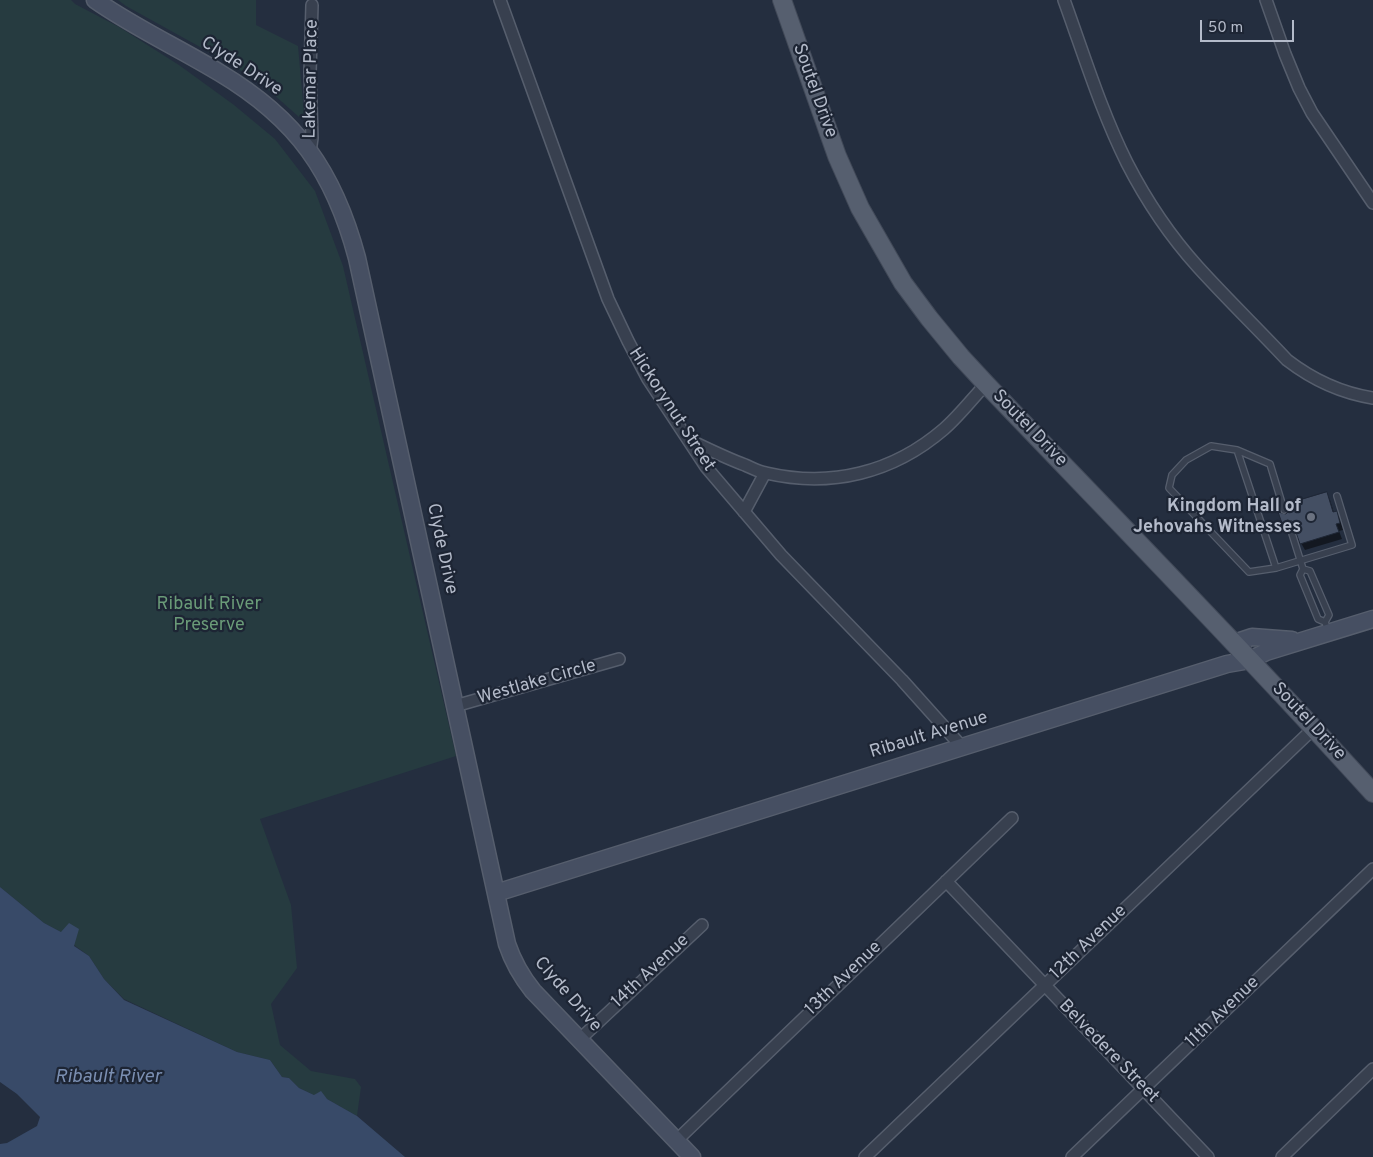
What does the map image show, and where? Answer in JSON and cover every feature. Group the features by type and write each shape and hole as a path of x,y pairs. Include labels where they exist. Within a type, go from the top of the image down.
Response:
{"main road":[{"name":"Soutel Drive","path":"782,0 837,156 860,208 903,283 961,357 1234,643 1373,794"}],"street":[{"name":"Clyde Drive","path":"95,0 249,92 273,111 290,128 324,172 346,220 357,258 507,944 513,962 533,991 692,1157"},
{"name":"Hickorynut Street","path":"500,0 608,299 648,379 706,467 744,512 782,556 902,680 962,747"},
{"path":"1064,0 1107,119 1128,164 1172,234 1197,266 1287,360 1302,372 1342,391 1373,398"},
{"path":"1266,0 1299,88 1373,203"},
{"name":"Lakemar Place","path":"310,152 312,138 310,72 312,5"},
{"path":"689,440 765,473 805,479 834,478 862,473 894,461 920,446 944,428 986,384"},
{"path":"744,512 765,473"},
{"name":"Ribault Avenue","path":"496,892 1227,664 1250,660 1266,652 1301,641 1327,627 1373,619"},
{"path":"1234,643 1252,637 1301,641"},
{"name":"Westlake Circle","path":"455,706 619,660"},
{"name":"12th Avenue","path":"864,1157 1314,728"},
{"name":"13th Avenue","path":"676,1141 1012,818"},
{"name":"11th Avenue","path":"1072,1157 1373,869"},
{"name":"Belvedere Street","path":"946,881 1208,1157"},
{"name":"14th Avenue","path":"579,1040 702,925"},
{"path":"1282,1157 1373,1069"}],"lane":[{"path":"1284,510 1270,464 1236,450 1211,446 1186,460 1172,475 1169,488 1249,572 1276,568 1352,545 1337,496"},
{"path":"1236,450 1276,568"},
{"path":"1289,524 1303,569 1300,575 1318,618 1327,627"},
{"path":"1303,569 1310,571 1314,580 1328,615 1327,627"}],"green space":[{"name":"Ribault River Preserve","path":"0,0 71,0 75,4 119,27 179,65 234,105 275,139 315,191 343,266 456,756 260,819 291,905 297,968 271,1004 280,1045 311,1071 355,1079 361,1087 357,1116 327,1099 299,1088 289,1078 282,1077 270,1060 237,1052 124,999 104,979 89,956 61,932 44,923 0,887"},
{"path":"118,0 256,0 256,25 298,46 304,113 299,117 264,86 229,63"}],"water":[{"name":"Ribault River","path":"0,887 44,923 61,932 69,923 79,929 74,946 89,956 104,979 124,1000 237,1052 270,1060 282,1077 289,1078 299,1088 314,1095 321,1091 327,1099 357,1116 405,1157 0,1157 0,1144 7,1143 37,1126 40,1117 17,1094 0,1082"}],"building":[{"name":"Kingdom Hall of Jehovahs Witnesses","path":"1327,492 1333,512 1337,511 1340,523 1336,524 1339,532 1300,544 1292,521 1287,520 1283,526 1278,512 1286,514 1289,511 1287,504"}],"place":[{"name":"Kingdom Hall of Jehovahs Witnesses","path":"1311,517"}]}
